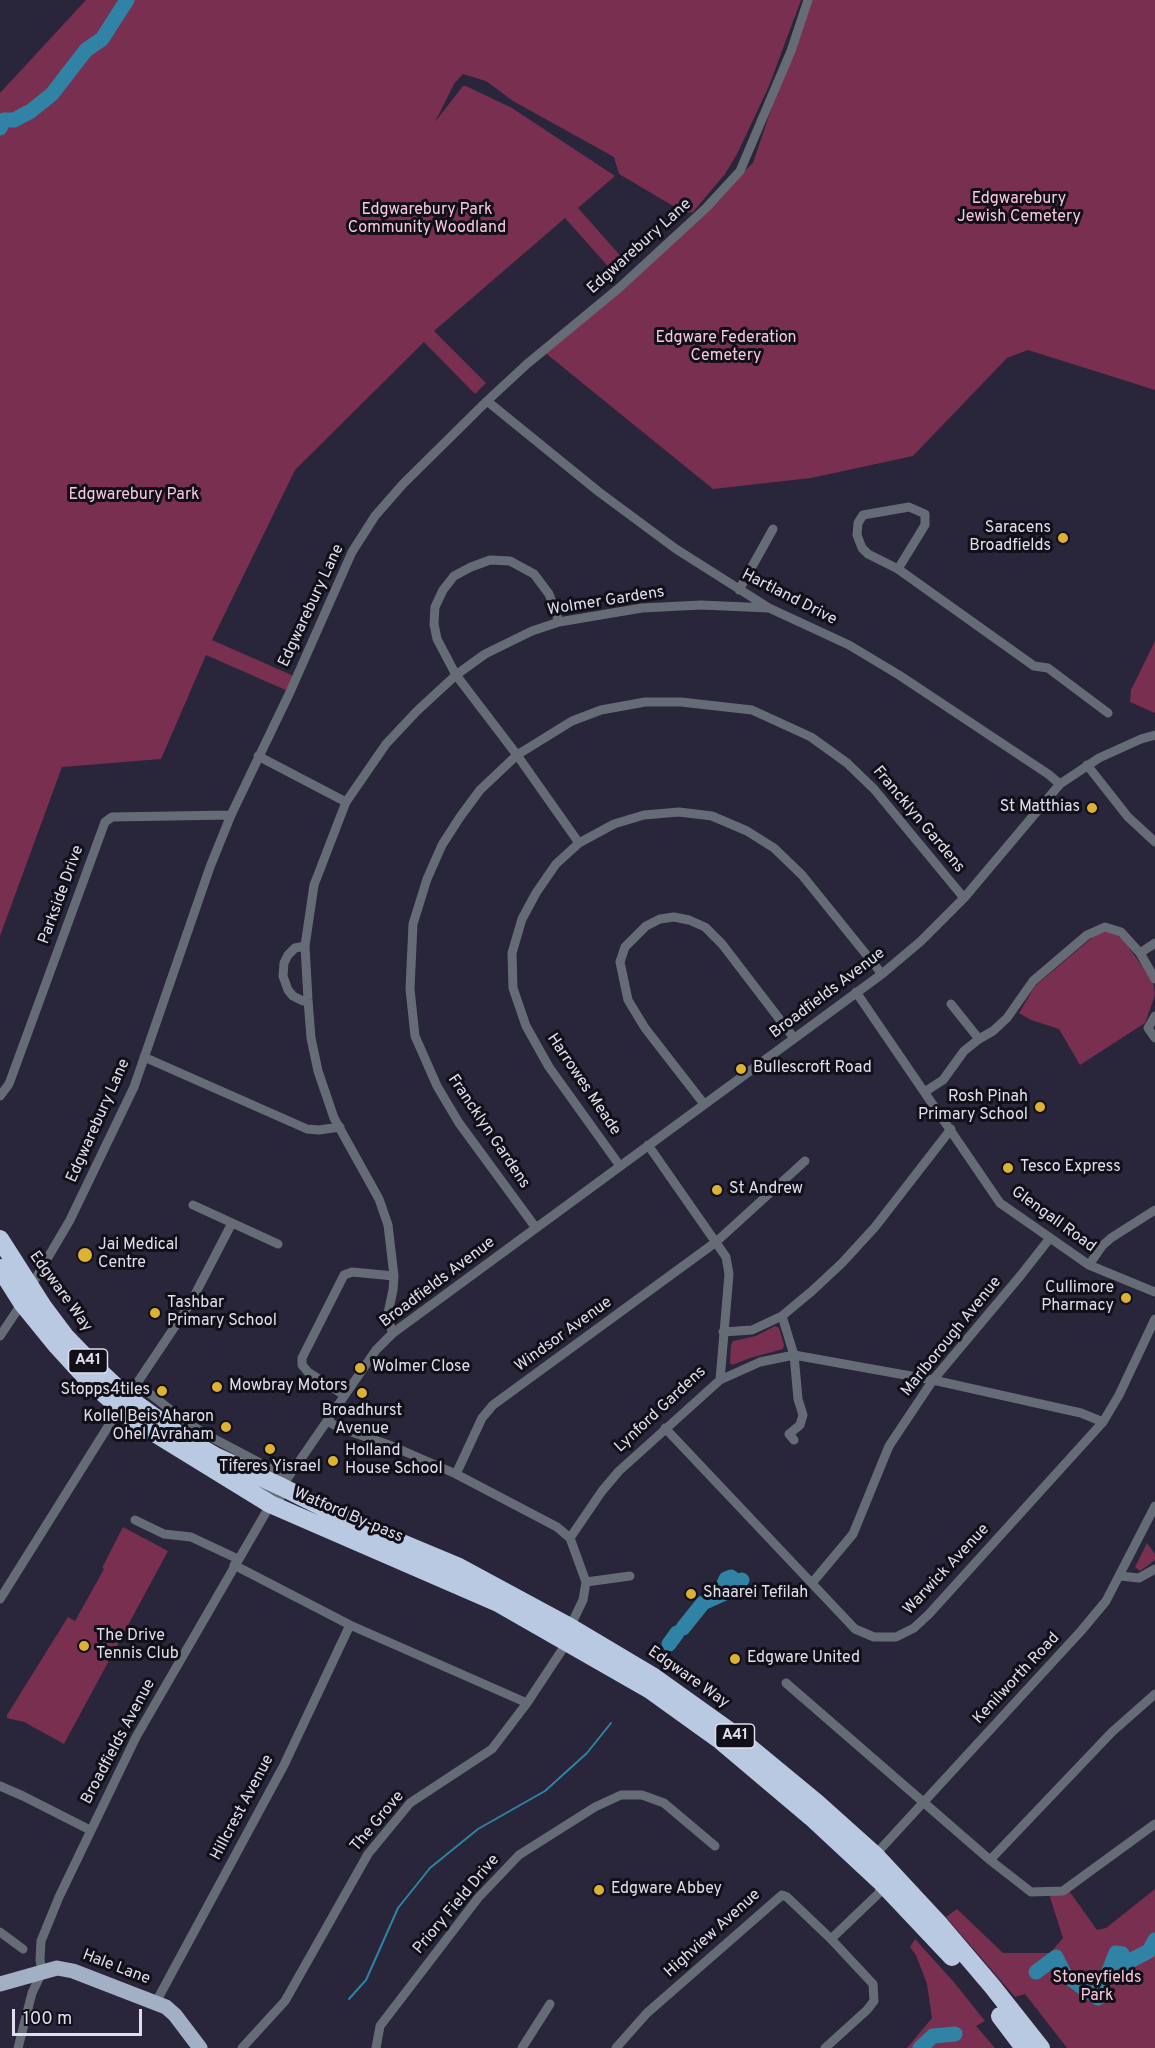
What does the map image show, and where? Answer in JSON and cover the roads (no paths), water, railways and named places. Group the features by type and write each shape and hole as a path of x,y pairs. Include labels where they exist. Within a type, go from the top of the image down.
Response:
{"highway":[{"name":"Edgware Way","path":"0,1239 26,1296 57,1346 88,1380 128,1396 182,1437 280,1490"},
{"name":"Edgware Way","path":"0,1268 26,1296"},
{"name":"Edgware Way","path":"128,1396 135,1421 280,1490"},
{"name":"Watford By-pass","path":"280,1490 316,1523 411,1564"},
{"name":"Watford By-pass","path":"280,1490 354,1523"},
{"name":"Edgware Way","path":"354,1523 457,1566 568,1634 721,1741 811,1817 883,1884 984,1994 1024,2048"},
{"name":"Edgware Way","path":"411,1564 568,1634 654,1677 730,1732 817,1803 875,1855 941,1926 1041,2048"}],"main road":[{"name":"Hale Lane","path":"0,1984 57,1968 73,1971 156,2002 176,2015 200,2048"}],"street":[{"name":"Edgwarebury Lane","path":"0,1336 70,1220 134,1087 210,867 231,815 290,692 352,552 375,516 403,484 487,401 527,363 619,288 706,208 740,171 787,62 808,0"},
{"name":"Hartland Drive","path":"487,401 618,506 676,549 769,608 849,645 899,675 1060,784"},
{"path":"898,569 925,525 924,514 909,507 863,515 858,523 857,534 862,548 868,554 898,569 1034,666 1048,668 1108,713"},
{"path":"739,590 774,529"},
{"path":"559,622 549,594 534,574 510,561 490,560 454,576 443,590 435,607 434,624 437,639 456,675 517,755 579,843"},
{"name":"Wolmer Gardens","path":"393,1333 387,1318 394,1276 391,1239 384,1212 334,1118 318,1071 311,1038 305,946 314,885 346,802 386,744 456,675 485,654 532,631 559,622 642,608 701,605 769,608"},
{"name":"Francklyn Gardens","path":"536,1228 459,1123 437,1086 415,1036 410,989 413,924 427,879 442,845 480,790 517,755 572,721 601,710 645,702 681,702 752,710 811,737 847,763 874,789 964,898"},
{"name":"Broadfields Avenue","path":"42,1972 41,1941 58,1897 136,1737 280,1490 376,1350 393,1333 882,974 921,941 964,898 1060,784 1087,765 1115,750 1155,735"},
{"path":"258,756 346,802"},
{"path":"1087,765 1128,817 1155,842"},
{"name":"Harrowes Meade","path":"620,1166 549,1067 526,1026 513,988 512,953 522,919 556,864 579,843 614,824 644,815 679,812 712,816 747,831 774,848 802,875 882,974"},
{"name":"Parkside Drive","path":"0,1096 9,1084 105,822 112,817 231,815"},
{"path":"704,1104 645,1028 627,1000 620,962 625,948 646,926 660,919 674,917 705,927 722,944 794,1038"},
{"path":"926,1091 943,1080 964,1051 1007,1018 1033,981 1087,935 1106,927 1121,932 1140,953 1155,979"},
{"path":"1140,953 1155,944"},
{"path":"305,946 295,948 288,955 284,963 283,976 293,996 297,999 308,1000"},
{"name":"Glengall Road","path":"856,992 926,1091 1000,1203 1089,1265 1155,1292"},
{"path":"951,1004 979,1039"},
{"path":"1155,1016 1148,1028 1155,1038"},
{"path":"144,1057 301,1127 319,1130 340,1127"},
{"path":"723,1332 752,1330 782,1316 842,1263 875,1227 951,1130"},
{"name":"Lynford Gardens","path":"570,1538 613,1478 720,1380 729,1274 726,1257 648,1145"},
{"name":"Windsor Avenue","path":"456,1474 482,1418 493,1405 716,1242 805,1161"},
{"path":"193,1206 278,1244"},
{"path":"1089,1265 1102,1246 1111,1238 1155,1210"},
{"path":"0,1599 128,1396 190,1304 232,1223"},
{"name":"Marlborough Avenue","path":"813,1583 853,1534 889,1446 933,1380 1050,1238"},
{"path":"344,1395 308,1372 302,1365 302,1358 344,1275 352,1272 394,1276"},
{"path":"782,1316 794,1354 798,1399 803,1415 800,1425 789,1434 794,1440"},
{"name":"Warwick Avenue","path":"665,1428 855,1629 874,1637 896,1637 914,1628 929,1614 1103,1422 1112,1409 1155,1319"},
{"path":"720,1380 760,1362 794,1354 933,1380 1081,1413 1103,1422"},
{"path":"128,1396 185,1421 281,1474 280,1490"},
{"path":"327,1421 339,1428 392,1446 456,1474 557,1527 570,1538 586,1582 583,1600 568,1634"},
{"name":"Kenilworth Road","path":"875,1855 1106,1601 1155,1506"},
{"path":"135,1520 164,1534 191,1538 350,1625 527,1702"},
{"path":"1120,1576 1139,1578 1155,1569"},
{"path":"586,1582 630,1576"},
{"name":"Hillcrest Avenue","path":"156,2002 284,1765 350,1625"},
{"name":"The Grove","path":"242,2048 285,2001 368,1854 410,1803 492,1749 562,1650 568,1634"},
{"path":"786,1683 990,1860 1031,1892 1063,1891 1155,1824"},
{"path":"990,1860 1112,1732 1155,1694"},
{"path":"0,1786 90,1830"},
{"name":"Priory Field Drive","path":"376,2048 380,2026 478,1898 519,1855 595,1807 621,1796 642,1795 664,1803 715,1846"},
{"path":"831,1939 878,1894 883,1884"},
{"name":"Highview Avenue","path":"616,2048 647,2013 782,1895 787,1897 831,1939 873,1984 874,2001 825,2048"},
{"path":"0,1932 23,1948"},
{"path":"18,2048 32,1993 42,1972"},
{"path":"522,2048 550,2004"}],"waterway":[{"path":"0,128 4,120 14,120 31,111 52,94 86,50 102,39 127,0"},
{"path":"683,1628 703,1603 723,1594 726,1579 731,1577 738,1582 742,1580"},
{"path":"669,1644 677,1633"},
{"path":"349,1999 366,1980 398,1908 430,1868 478,1829 545,1791 587,1753 611,1723"},
{"path":"1036,1972 1056,1957 1065,1975 1098,1998 1116,1953 1122,1954 1124,1964 1149,1951 1155,1940"},
{"path":"920,2048 933,2036 955,2034"}],"place":[{"name":"Saracens Broadfields","path":"1063,538"},
{"name":"St Matthias","path":"1092,808"},
{"name":"Bullescroft Road","path":"741,1069"},
{"name":"Rosh Pinah Primary School","path":"1040,1107"},
{"name":"Tesco Express","path":"1008,1168"},
{"name":"St Andrew","path":"717,1190"},
{"name":"Jai Medical Centre","path":"85,1255"},
{"name":"Cullimore Pharmacy","path":"1126,1298"},
{"name":"Tashbar Primary School","path":"155,1313"},
{"name":"Wolmer Close","path":"360,1368"},
{"name":"Mowbray Motors","path":"217,1387"},
{"name":"Stopps4tiles","path":"162,1391"},
{"name":"Broadhurst Avenue","path":"362,1393"},
{"name":"Kollel Beis Aharon Ohel Avraham","path":"226,1427"},
{"name":"Tiferes Yisrael","path":"270,1449"},
{"name":"Holland House School","path":"333,1461"},
{"name":"Shaarei Tefilah","path":"691,1594"},
{"name":"The Drive Tennis Club","path":"84,1646"},
{"name":"Edgware United","path":"735,1659"},
{"name":"Edgware Abbey","path":"599,1890"}],"park label":[{"name":"Edgwarebury Jewish Cemetery","path":"1019,209"},
{"name":"Edgwarebury Park Community Woodland","path":"427,220"},
{"name":"Edgware Federation Cemetery","path":"726,348"},
{"name":"Edgwarebury Park","path":"134,496"},
{"name":"Stoneyfields Park","path":"1097,1988"}]}
